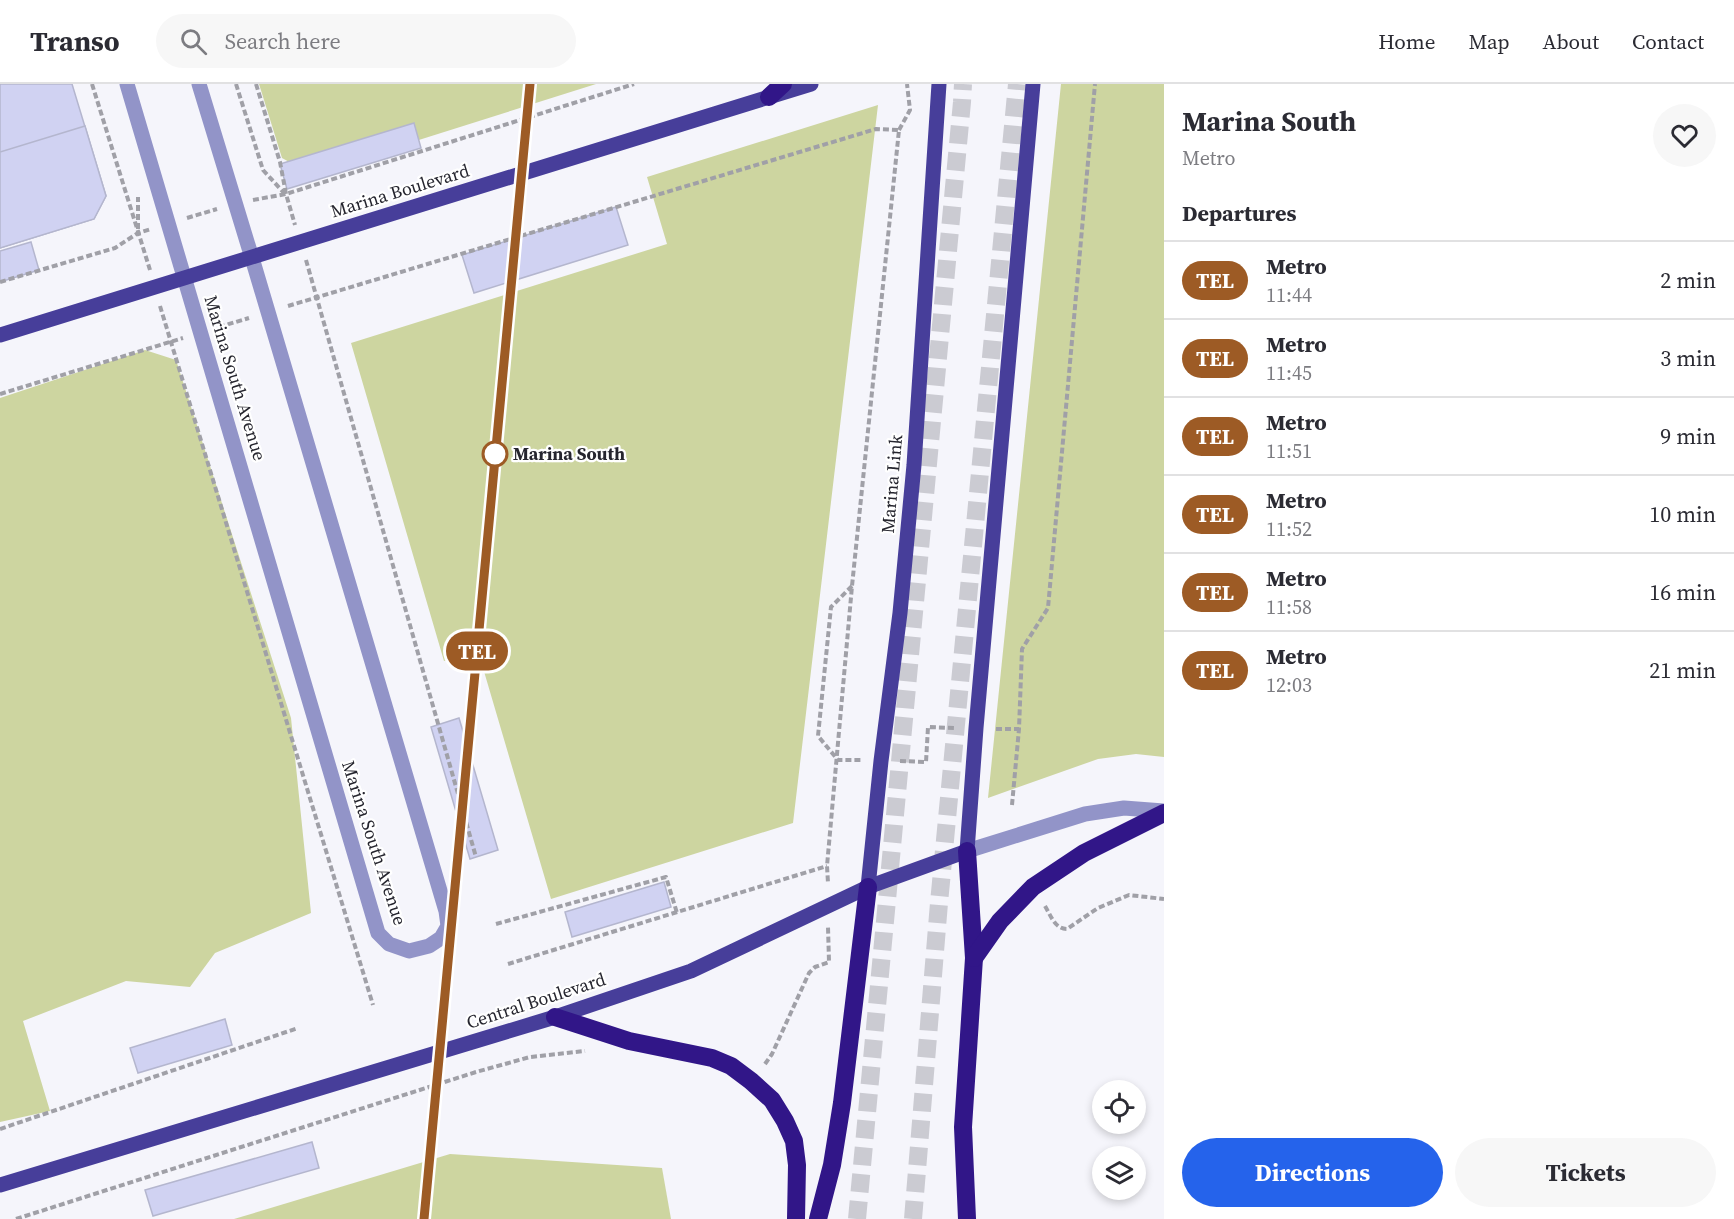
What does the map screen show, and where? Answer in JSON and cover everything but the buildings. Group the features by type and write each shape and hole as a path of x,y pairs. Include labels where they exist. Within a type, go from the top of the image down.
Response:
{"highway":[{"path":"769,97 783,84"},
{"path":"974,958 1000,921 1033,887 1084,853 1164,812"},
{"path":"967,851 974,958 963,1127 967,1219"},
{"path":"818,1219 832,1165 843,1103 868,887"},
{"path":"555,1017 629,1041 712,1058 745,1075 772,1100 794,1141 797,1165 796,1219"}],"main road":[{"name":"Marina Boulevard","path":"0,335 811,84"},
{"name":"Marina Link","path":"868,887 900,612 914,465 939,84"},
{"path":"967,851 1033,84"},
{"name":"Central Boulevard","path":"0,1185 555,1017 691,971 868,887 967,851"}],"street":[{"name":"Marina South Avenue","path":"127,84 378,933 389,944 409,951 429,946 441,938 448,926 446,911 269,312 199,84"},
{"path":"967,851 1085,814 1125,808 1164,812"}],"path":[{"path":"92,84 138,232"},
{"path":"236,84 263,171 286,194"},
{"path":"256,84 286,194"},
{"path":"0,282 115,248 138,232 236,204 286,194 634,84"},
{"path":"508,964 827,866 852,586 898,130 910,110 907,84"},
{"path":"1012,805 1019,729 1022,649 1048,608 1095,84"},
{"path":"0,393 876,129 898,130"},
{"path":"318,297 476,857"},
{"path":"170,342 373,1005"},
{"path":"852,586 831,607 818,736 838,760 926,762 928,727 1019,729"},
{"path":"496,924 666,877 677,913"},
{"path":"1033,887 1061,929 1067,929 1098,908 1129,895 1164,899"},
{"path":"760,1071 772,1054 809,973 814,967 829,962"},
{"path":"0,1129 297,1028"},
{"path":"16,1219 476,1072 530,1057 591,1050"}],"green space":[{"path":"259,84 596,84 311,174 282,158"},
{"path":"1061,84 1164,84 1164,757 1136,754 1098,759 988,798"},
{"path":"878,105 793,823 551,899 478,651 444,661 351,343 667,244 647,177"},
{"path":"145,350 176,360 291,718 311,913 215,953 190,987 126,981 23,1021 50,1111 0,1122 0,398"},
{"path":"450,1154 662,1168 671,1219 234,1219"}],"tunnel":[{"path":"857,1219 963,84"},
{"path":"913,1219 939,903 1017,84"}],"metro line":[{"name":"TEL","path":"424,1219 530,84"}],"place":[{"name":"Marina South","path":"495,454"}]}
